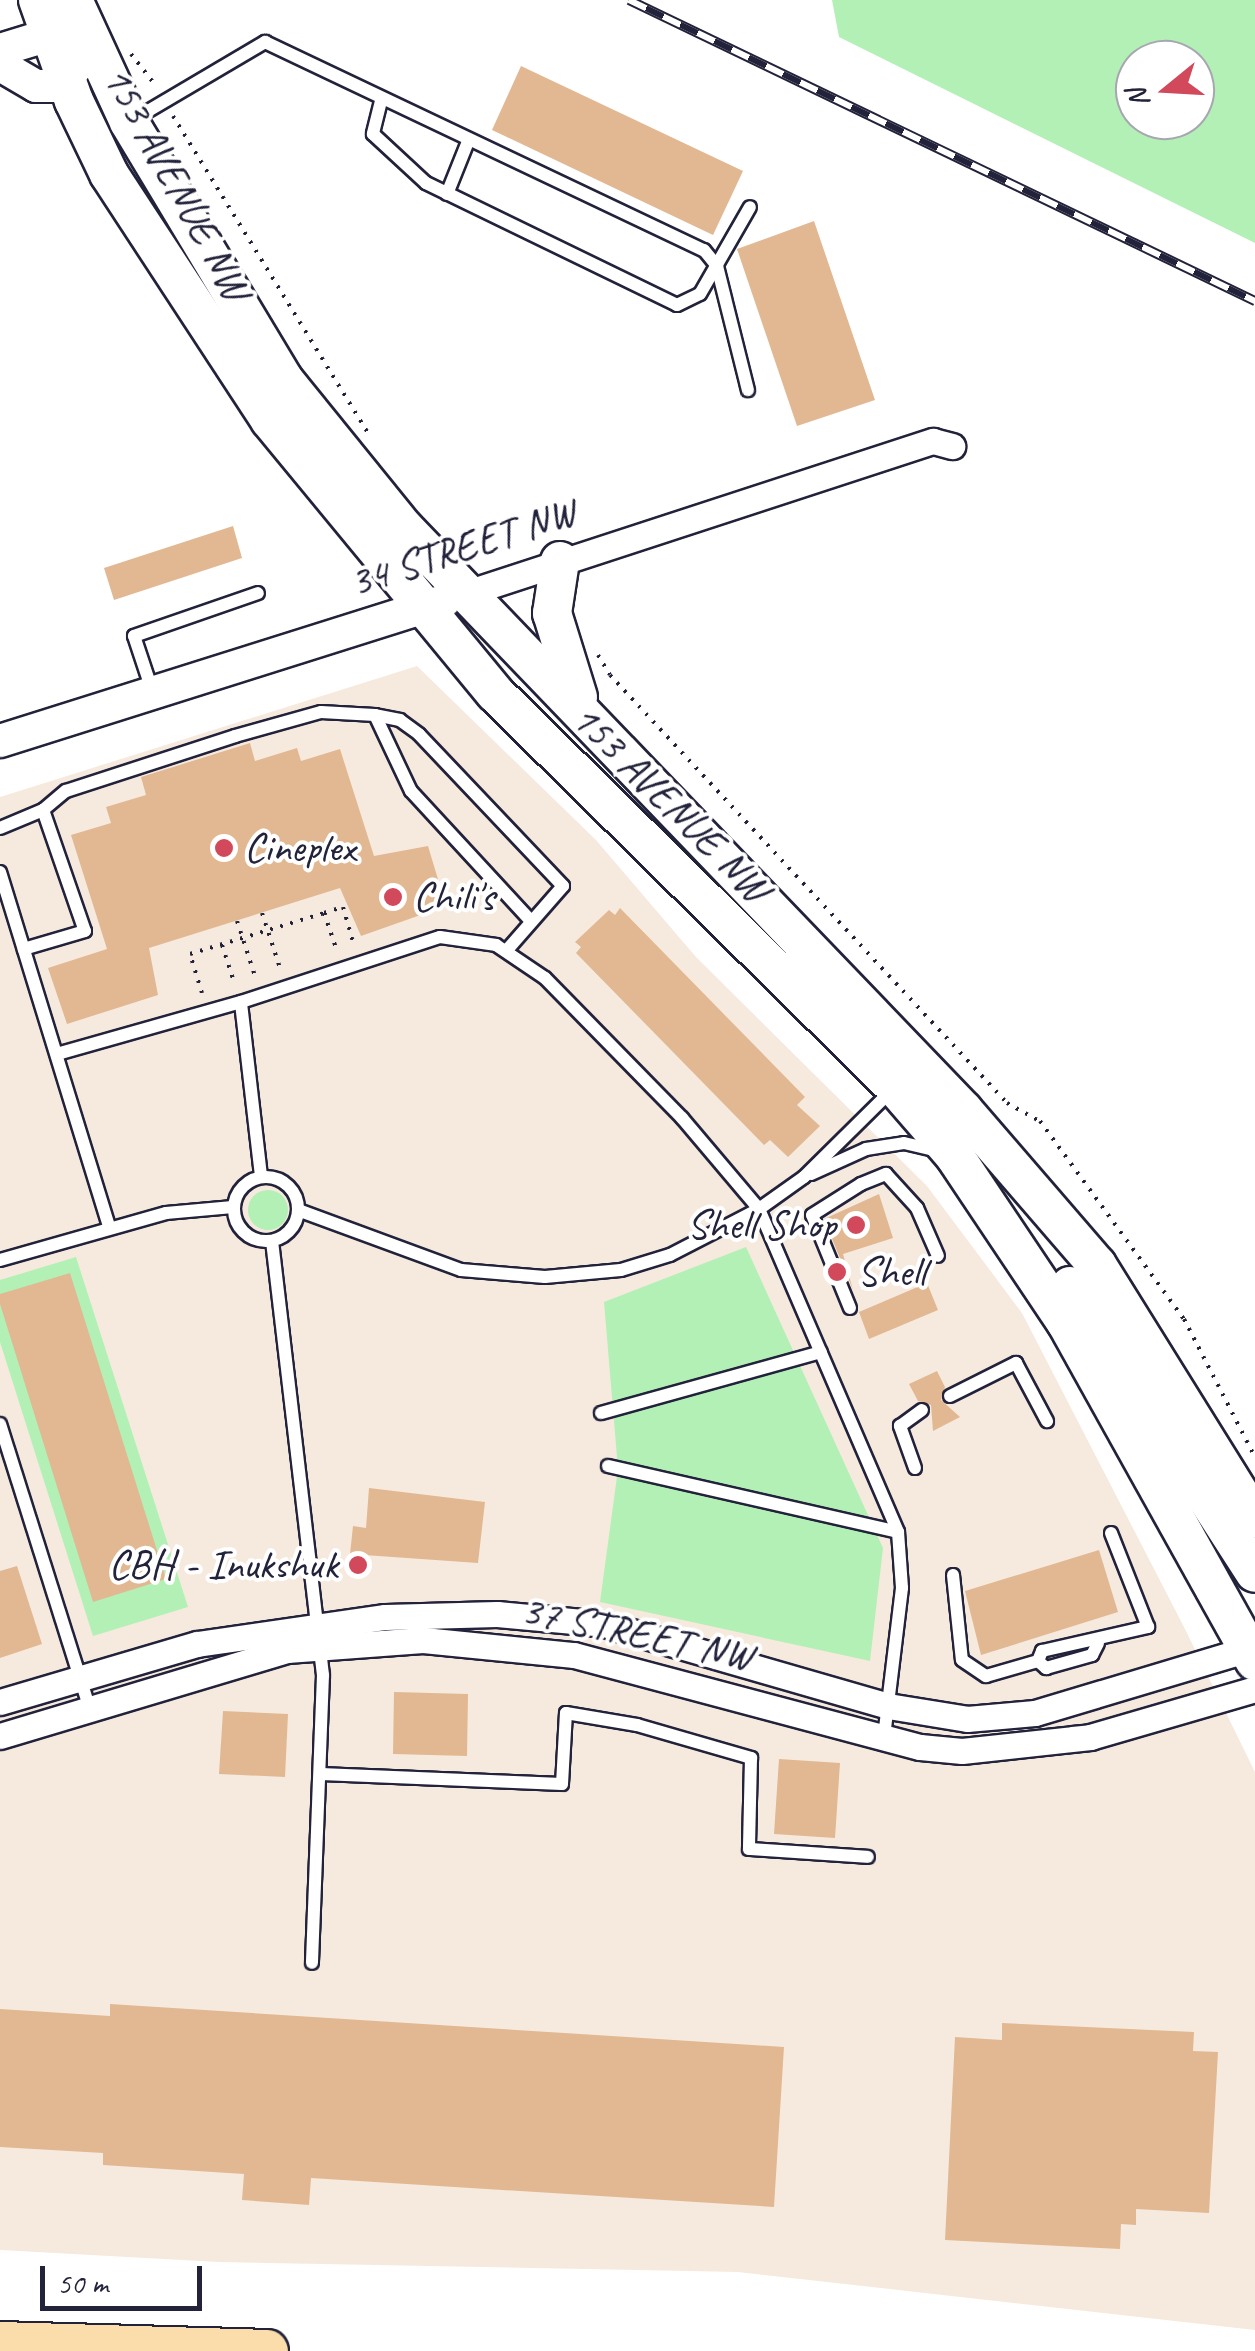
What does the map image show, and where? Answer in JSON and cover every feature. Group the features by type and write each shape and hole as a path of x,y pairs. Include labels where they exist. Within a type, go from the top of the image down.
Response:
{"main road":[{"name":"153 AVENUE NW","path":"72,0 129,122 284,380 404,528 988,1136 1097,1265 1255,1519"},
{"name":"153 AVENUE NW","path":"44,17 68,85 109,174 214,343 495,694 895,1087 954,1155 997,1214 1164,1489 1253,1652"},
{"path":"560,561 553,621 586,718"},
{"path":"997,1214 1073,1288 1255,1573"},
{"path":"0,2344 267,2351"}],"street":[{"path":"0,50 44,17 93,47 68,85 36,86 0,66"},
{"name":"34 STREET NW","path":"0,741 933,441 952,446"},
{"name":"37 STREET NW","path":"0,1702 197,1644 497,1614 604,1624 888,1706 967,1719 1035,1713 1253,1652"},
{"name":"37 STREET NW","path":"0,1736 318,1634 521,1646 632,1667 920,1747 1002,1751 1090,1737 1255,1689"}],"lane":[{"path":"129,122 265,42 382,101 704,250 716,266 748,390"},
{"path":"382,101 373,134 426,183 677,304 700,294 750,208"},
{"path":"447,194 469,139"},
{"path":"153,692 134,636 258,594"},
{"path":"0,828 43,810 66,791 321,712 400,720 419,734 563,886 529,919 507,950"},
{"path":"375,715 411,792 529,919"},
{"path":"24,949 84,930 43,810"},
{"path":"0,872 109,1227"},
{"path":"57,1054 241,1002 421,940 480,939 507,950 545,978 616,1050 758,1209 898,1532 902,1588 884,1736"},
{"path":"241,1002 262,1176"},
{"path":"232,1207 242,1186 262,1176 283,1182 298,1210 461,1270 545,1277 621,1270 655,1260 758,1209 804,1177 895,1087 948,1110 988,1136"},
{"path":"804,1177 866,1150 904,1143 954,1155"},
{"path":"850,1308 812,1215 860,1184 886,1174 917,1208 938,1256"},
{"path":"232,1207 249,1236 272,1241 288,1233 298,1210"},
{"path":"0,1260 109,1227 232,1207"},
{"path":"272,1241 318,1634 321,1774 312,1963"},
{"path":"601,1413 821,1352"},
{"path":"950,1396 1016,1363 1047,1421"},
{"path":"914,1468 900,1426 922,1410"},
{"path":"0,1424 89,1708"},
{"path":"608,1466 898,1532"},
{"path":"953,1575 962,1660 986,1676 1038,1661 1042,1651 1098,1643 1148,1628 1111,1533"},
{"path":"321,1774 562,1784 566,1713 637,1725 751,1758 749,1849 868,1858"}],"path":[{"path":"180,128 382,451"},
{"path":"594,648 610,675 1007,1103 1040,1121 1184,1319 1255,1456"},
{"path":"202,993 190,954 345,909 354,945"},
{"path":"262,913 280,968"},
{"path":"324,913 336,950"},
{"path":"237,921 255,976"},
{"path":"222,944 234,983"}],"shaded area":[{"path":"417,666 596,840 696,957 927,1186 1022,1313 1184,1627 1255,1772 1255,2330 738,2272 218,2262 0,2250 0,797"}],"green space":[{"path":"832,0 1255,0 1255,243 839,37"},
{"path":"268,1190 282,1196 288,1210 282,1224 268,1230 254,1224 248,1210 254,1196"},
{"path":"746,1247 883,1548 870,1661 600,1602 618,1469 604,1302"},
{"path":"76,1257 188,1607 93,1636 0,1342 0,1280"}],"building":[{"path":"521,66 743,171 713,235 492,130"},
{"path":"814,221 875,400 797,426 737,249"},
{"path":"233,526 242,558 114,600 104,568"},
{"name":"Cineplex","path":"250,743 255,761 297,748 301,761 340,749 374,856 428,846 446,906 361,936 340,888 149,948 158,995 67,1024 48,968 107,949 71,835 111,823 106,807 146,795 141,777"},
{"path":"620,908 805,1097 797,1105 820,1126 788,1157 770,1140 764,1145 576,953 581,947 575,942 609,910 615,915"},
{"name":"Shell Shop","path":"879,1194 893,1238 843,1254 853,1290 824,1219"},
{"path":"70,1273 166,1579 93,1602 0,1304 0,1294"},
{"name":"Shell","path":"927,1283 938,1310 869,1339 859,1312"},
{"path":"937,1371 945,1387 941,1400 960,1417 933,1431 931,1405 918,1401 909,1384"},
{"path":"369,1488 485,1502 478,1563 350,1554 353,1526 366,1528"},
{"path":"1099,1550 1118,1612 981,1655 965,1591"},
{"path":"17,1566 42,1644 0,1658 0,1571"},
{"path":"394,1692 468,1694 467,1756 393,1754"},
{"path":"223,1711 288,1714 285,1777 219,1774"},
{"path":"779,1759 840,1763 835,1838 774,1834"},
{"path":"110,2004 784,2047 774,2207 311,2178 309,2205 242,2200 244,2174 103,2165 103,2153 0,2147 0,2009 110,2016"},
{"path":"1002,2023 1194,2032 1193,2051 1218,2052 1209,2213 1136,2209 1136,2225 1121,2224 1120,2249 945,2240 955,2037 1002,2040"}],"railway":[{"path":"629,0 1255,301"}],"place":[{"name":"Cineplex","path":"224,848"},
{"name":"Chili's","path":"393,897"},
{"name":"Shell Shop","path":"856,1225"},
{"name":"Shell","path":"837,1272"},
{"name":"CBH - Inukshuk","path":"358,1565"}]}
